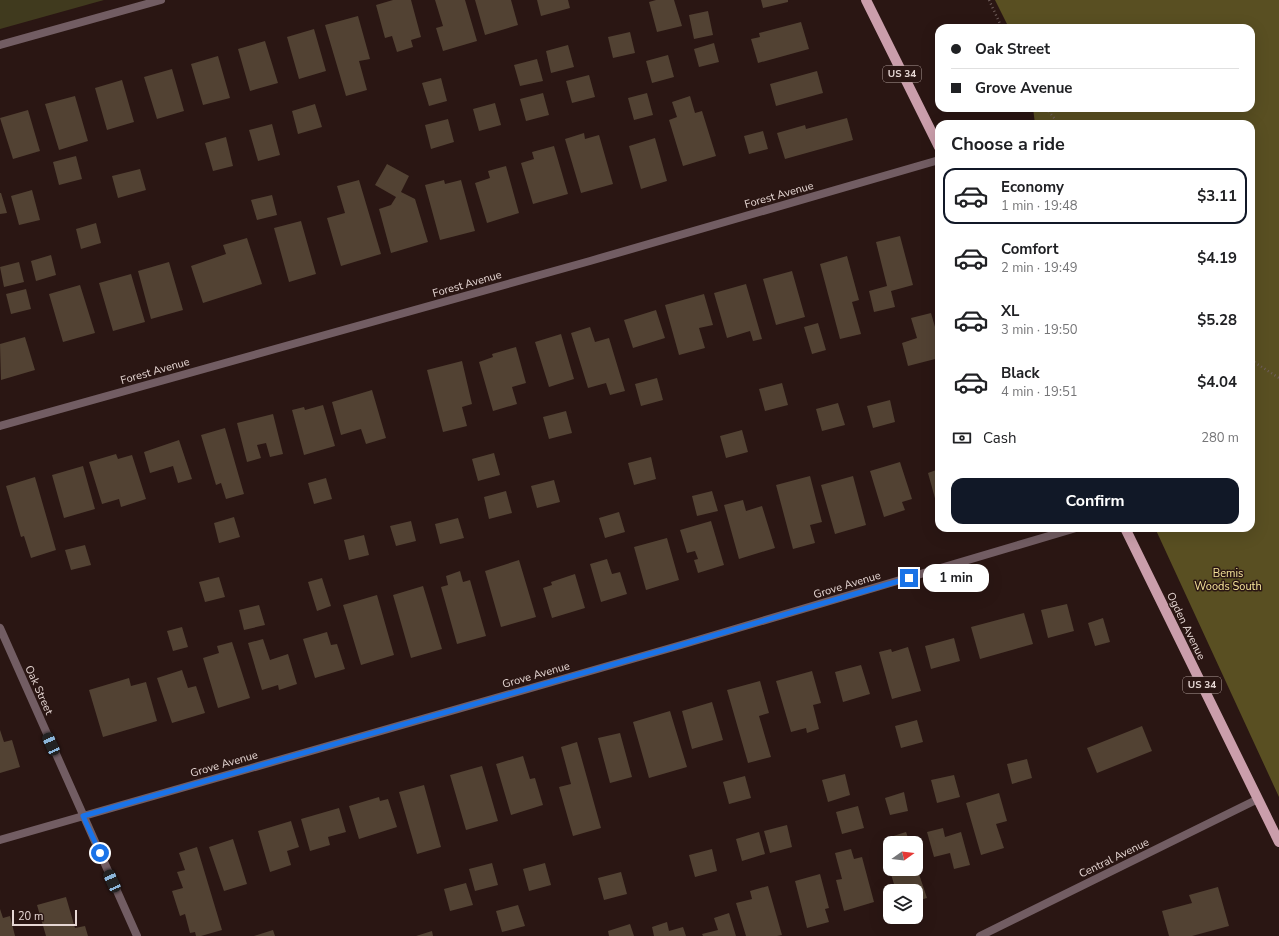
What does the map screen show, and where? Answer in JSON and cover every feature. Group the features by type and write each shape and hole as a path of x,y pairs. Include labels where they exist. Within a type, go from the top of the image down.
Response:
{"main road":[{"name":"US 34","path":"866,0 935,139"},
{"name":"Ogden Avenue","path":"1127,532 1279,842"}],"street":[{"path":"0,45 161,0"},
{"name":"Forest Avenue","path":"0,426 590,261 935,161"},
{"name":"Grove Avenue","path":"0,840 689,643 1063,532"},
{"name":"Oak Street","path":"0,628 137,936"},
{"name":"Central Avenue","path":"980,936 1258,799"}],"path":[{"path":"989,0 1000,24"},
{"path":"1049,112 1056,120"},
{"path":"1255,363 1279,378"}],"shaded area":[{"path":"0,0 104,0 0,29"}],"green space":[{"name":"Bemis Woods South","path":"995,0 1279,0 1279,797 1157,532 1255,532 1255,120 1034,120 1034,112 1255,112 1255,24 1007,24"}],"building":[{"path":"393,0 411,0 421,37 411,40 413,47 397,52 392,36 385,38 376,5"},
{"path":"435,0 465,0 477,41 443,51 436,28 443,26"},
{"path":"475,0 511,0 518,25 485,35"},
{"path":"537,0 568,0 570,8 541,16"},
{"path":"656,0 674,0 682,26 657,32 649,2"},
{"path":"761,0 788,0 788,2 763,8"},
{"path":"708,11 713,35 694,39 689,15"},
{"path":"358,16 370,59 359,61 367,90 346,96 325,25"},
{"path":"801,22 809,49 758,63 751,39 760,37 759,33"},
{"path":"314,29 326,71 299,79 287,37"},
{"path":"630,32 635,53 613,58 608,37"},
{"path":"265,41 278,83 250,91 238,49"},
{"path":"714,43 719,62 699,67 694,49"},
{"path":"568,45 574,67 551,73 546,51"},
{"path":"668,55 674,77 652,83 646,61"},
{"path":"218,56 230,98 203,105 191,64"},
{"path":"537,59 543,81 520,86 514,65"},
{"path":"172,69 184,111 157,119 144,77"},
{"path":"817,71 823,93 776,106 770,84"},
{"path":"589,75 595,97 572,103 566,81"},
{"path":"441,78 447,101 429,106 422,83"},
{"path":"122,80 134,122 107,130 95,88"},
{"path":"543,93 549,115 526,121 520,99"},
{"path":"647,93 653,115 634,120 628,98"},
{"path":"75,96 88,141 59,150 45,104"},
{"path":"690,96 695,113 702,111 716,156 683,166 669,120 677,117 672,102"},
{"path":"495,103 501,125 479,131 473,109"},
{"path":"315,104 322,127 298,134 292,111"},
{"path":"28,110 40,151 13,159 0,118"},
{"path":"847,118 853,140 785,159 777,133 805,125 806,129"},
{"path":"448,119 454,142 431,149 425,125"},
{"path":"272,124 280,155 258,161 249,130"},
{"path":"763,131 768,149 749,154 744,136"},
{"path":"584,133 585,139 599,135 613,184 581,193 565,139"},
{"path":"226,137 233,166 213,171 205,143"},
{"path":"655,138 667,181 641,189 629,146"},
{"path":"554,146 568,194 533,204 521,163 534,159 532,152"},
{"path":"76,156 82,179 59,185 53,162"},
{"path":"387,164 409,176 401,192 415,199 428,242 391,253 379,209 391,205 396,197 375,185"},
{"path":"506,166 519,213 487,223 475,183 490,178 488,171"},
{"path":"140,169 146,190 118,198 112,176"},
{"path":"359,180 381,254 341,266 327,218 345,213 337,186"},
{"path":"444,180 445,184 461,180 475,231 440,240 425,185"},
{"path":"32,190 40,220 19,225 11,196"},
{"path":"1,193 7,213 0,214"},
{"path":"272,195 277,215 257,220 251,200"},
{"path":"301,221 316,274 289,282 274,228"},
{"path":"96,223 101,243 81,249 76,229"},
{"path":"900,236 913,285 891,291 895,307 874,312 869,291 887,286 876,242"},
{"path":"247,238 262,284 203,303 191,266 226,254 223,245"},
{"path":"51,255 56,275 36,281 31,261"},
{"path":"847,256 859,300 852,302 861,334 840,339 820,264"},
{"path":"19,262 24,282 4,287 0,267"},
{"path":"169,262 183,310 151,319 138,271"},
{"path":"792,271 805,317 776,325 763,279"},
{"path":"131,274 145,322 113,331 99,283"},
{"path":"746,284 762,339 753,341 750,331 727,338 714,293"},
{"path":"80,285 95,333 63,342 49,294"},
{"path":"26,289 31,309 11,314 6,294"},
{"path":"704,294 713,325 699,328 705,348 679,355 665,305"},
{"path":"656,310 665,338 633,348 624,320"},
{"path":"931,313 935,327 935,359 908,366 902,343 917,338 911,318"},
{"path":"818,323 826,350 812,354 804,327"},
{"path":"590,327 595,342 609,338 625,391 610,395 606,383 588,388 571,333"},
{"path":"561,334 574,379 549,387 535,342"},
{"path":"25,337 35,370 1,380 0,344"},
{"path":"516,347 526,383 512,387 517,404 493,411 479,362 493,357 492,354"},
{"path":"462,361 472,404 462,407 467,426 443,432 427,370"},
{"path":"657,378 663,400 641,406 635,384"},
{"path":"782,383 788,405 765,411 759,389"},
{"path":"372,390 386,438 366,444 361,429 341,435 332,402"},
{"path":"890,400 895,422 873,428 867,406"},
{"path":"838,403 845,425 822,431 816,409"},
{"path":"323,405 335,446 304,455 292,410 304,407 305,410"},
{"path":"566,411 572,433 549,439 543,417"},
{"path":"273,414 283,454 270,457 266,443 257,445 261,458 247,462 237,423"},
{"path":"225,428 244,494 226,499 221,483 216,485 201,435"},
{"path":"742,430 748,452 726,458 720,436"},
{"path":"179,440 192,479 178,483 173,466 150,473 144,452"},
{"path":"494,453 500,475 478,481 472,459"},
{"path":"116,454 118,459 132,455 146,499 121,507 119,499 102,504 89,462"},
{"path":"651,457 656,479 634,485 628,463"},
{"path":"900,462 912,499 902,502 905,510 884,517 870,471"},
{"path":"83,466 95,509 64,518 52,475"},
{"path":"935,470 935,498 928,473"},
{"path":"810,476 822,522 810,525 815,543 793,549 776,485"},
{"path":"853,476 866,525 835,534 821,485"},
{"path":"35,477 56,550 31,558 24,536 21,537 6,486"},
{"path":"326,478 332,499 314,504 308,483"},
{"path":"554,480 560,502 537,508 531,486"},
{"path":"506,491 512,513 489,519 484,497"},
{"path":"712,491 718,511 697,516 692,496"},
{"path":"743,500 746,511 762,506 775,548 739,559 724,505"},
{"path":"619,512 625,532 605,538 599,518"},
{"path":"234,517 240,537 219,543 214,523"},
{"path":"458,518 464,538 440,544 435,524"},
{"path":"411,521 416,541 396,546 390,526"},
{"path":"711,521 724,565 698,573 694,560 698,559 695,551 687,553 680,530"},
{"path":"364,535 369,555 349,560 344,540"},
{"path":"667,538 679,580 646,590 634,547"},
{"path":"85,545 91,565 71,570 65,550"},
{"path":"607,559 612,574 620,572 627,594 601,602 590,564"},
{"path":"519,560 536,617 501,627 485,571"},
{"path":"460,571 463,582 470,580 486,636 457,644 441,587 448,585 446,576"},
{"path":"575,574 585,608 552,618 543,588 552,585 551,582"},
{"path":"219,577 225,597 205,602 199,582"},
{"path":"322,578 331,606 317,611 308,582"},
{"path":"423,586 442,649 411,658 393,595"},
{"path":"377,595 394,655 361,665 343,605"},
{"path":"1067,604 1074,631 1048,638 1041,610"},
{"path":"259,605 265,625 244,630 239,610"},
{"path":"1024,613 1033,644 980,659 971,627"},
{"path":"1103,618 1110,642 1095,646 1088,623"},
{"path":"182,627 188,647 173,651 167,631"},
{"path":"327,632 331,645 337,644 345,669 315,678 303,639"},
{"path":"954,638 960,661 931,669 925,646"},
{"path":"263,639 270,660 288,654 297,684 279,690 278,685 262,690 248,643"},
{"path":"232,642 250,698 218,708 203,658 219,653 217,646"},
{"path":"908,647 921,691 892,699 879,652 891,649 892,652"},
{"path":"861,665 870,694 843,702 835,672"},
{"path":"182,670 188,688 196,686 205,713 172,723 157,678"},
{"path":"812,671 821,703 813,705 819,729 807,733 806,728 791,732 776,681"},
{"path":"129,678 131,686 146,682 157,721 103,737 89,690"},
{"path":"760,681 769,713 759,716 771,757 748,763 727,690"},
{"path":"712,702 723,740 692,749 682,711"},
{"path":"670,711 687,767 649,778 633,722"},
{"path":"917,720 923,742 901,748 895,726"},
{"path":"1142,726 1152,751 1097,773 1087,748"},
{"path":"0,730 4,742 12,740 20,767 0,773"},
{"path":"620,733 632,777 610,783 598,738"},
{"path":"577,742 601,828 573,836 559,787 571,784 561,747"},
{"path":"523,756 530,779 535,778 543,805 511,815 496,764"},
{"path":"1027,759 1032,778 1012,784 1007,764"},
{"path":"482,766 498,821 466,830 450,775"},
{"path":"845,774 850,795 828,802 822,780"},
{"path":"954,775 960,797 937,803 931,780"},
{"path":"745,776 751,798 729,804 723,782"},
{"path":"424,785 441,847 417,854 399,792"},
{"path":"904,792 908,811 890,815 885,798"},
{"path":"999,793 1007,821 996,824 1004,848 981,855 966,803"},
{"path":"379,797 380,801 388,799 397,827 359,839 349,806"},
{"path":"858,806 864,828 842,834 836,812"},
{"path":"339,808 346,832 328,837 330,845 310,851 301,819"},
{"path":"291,821 299,847 287,851 291,865 270,872 258,831"},
{"path":"787,825 792,847 770,853 764,831"},
{"path":"943,828 945,837 961,832 970,865 954,869 950,853 934,857 927,832"},
{"path":"759,832 765,854 742,861 736,839"},
{"path":"906,832 907,836 893,836"},
{"path":"233,839 247,884 224,891 209,847"},
{"path":"197,847 222,930 201,936 196,936 195,932 190,933 185,914 180,916 172,891 183,888 177,872 185,870 179,853"},
{"path":"712,849 717,871 695,877 689,855"},
{"path":"851,849 854,859 862,857 874,902 844,911 836,880 842,879 835,853"},
{"path":"492,863 498,885 475,891 469,869"},
{"path":"545,863 551,885 529,891 523,869"},
{"path":"621,872 627,894 604,900 598,878"},
{"path":"820,874 829,908 825,909 829,922 807,928 795,881"},
{"path":"892,876 920,876 922,884 894,884"},
{"path":"466,883 473,905 450,911 444,889"},
{"path":"768,886 782,935 746,936 736,903 752,899 750,891"},
{"path":"923,886 927,898 923,899"},
{"path":"1218,887 1229,926 1192,936 1169,936 1162,911 1192,903 1189,895"},
{"path":"66,897 75,928 85,926 88,936 46,936 37,905"},
{"path":"518,905 525,926 502,932 496,911"},
{"path":"0,909 3,918 10,916 15,936 0,936"},
{"path":"729,913 736,936 703,936 702,934 718,930 714,918"},
{"path":"667,922 669,931 683,927 686,936 654,936 652,927"},
{"path":"630,924 634,936 609,936 608,931"},
{"path":"273,930 275,936 254,936"},
{"path":"432,931 433,936 416,936"}],"route":[{"path":"100,853 83,816 681,645 909,578"}]}
